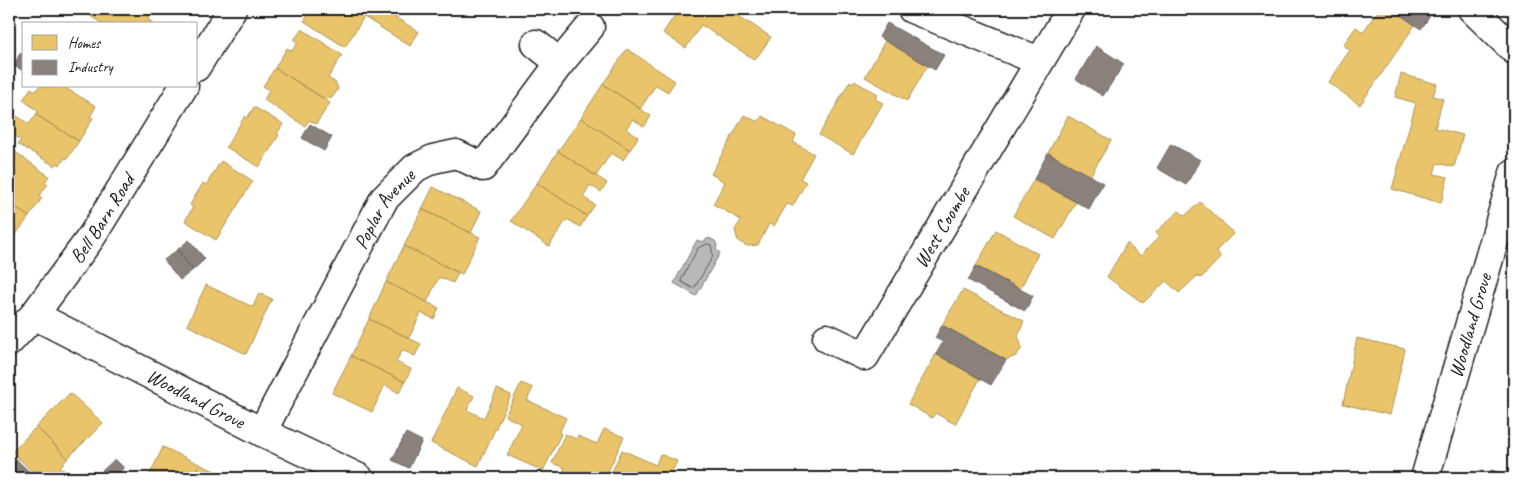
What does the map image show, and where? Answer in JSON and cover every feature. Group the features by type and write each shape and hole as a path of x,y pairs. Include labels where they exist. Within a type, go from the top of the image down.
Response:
{"street":[{"path":"198,64 232,9"},
{"path":"912,9 1038,61"},
{"name":"West Coombe","path":"827,338 866,356 1038,61 1071,9"},
{"path":"1472,9 1514,50"},
{"name":"Poplar Avenue","path":"262,432 384,199 415,168 433,159 456,154 483,167 560,63 590,27"},
{"path":"536,44 560,63"},
{"name":"Bell Barn Road","path":"9,342 34,315 92,236 183,88"},
{"name":"Woodland Grove","path":"1425,478 1514,173"},
{"name":"Woodland Grove","path":"34,315 262,432 359,478"}],"water":[{"path":"709,238 715,241 717,245 716,250 720,253 696,296 674,283 697,240 702,242"}],"building: Homes":[{"path":"94,9 155,9 148,20 152,22 100,22 90,16"},
{"path":"312,9 382,9 419,32 410,46 364,17 345,47 304,21"},
{"path":"679,9 688,12 690,9 728,9 771,37 755,60 701,25 686,48 663,33"},
{"path":"1379,9 1391,9 1415,25 1360,105 1328,82 1350,50 1343,45 1356,27 1363,32"},
{"path":"302,29 342,55 328,78 336,83 338,89 332,98 325,99 275,68 287,48 292,51 298,42 294,40"},
{"path":"885,41 928,65 907,101 865,77"},
{"path":"627,49 675,81 668,92 656,85 640,109 603,84"},
{"path":"275,68 330,103 316,124 309,120 305,126 264,100 269,90 263,86"},
{"path":"1401,74 1437,84 1433,96 1443,99 1435,128 1463,135 1454,167 1437,163 1434,174 1448,177 1441,203 1392,189 1416,103 1395,97"},
{"path":"850,81 853,83 854,81 878,94 875,99 883,103 853,154 819,135"},
{"path":"603,84 651,116 644,127 633,119 626,129 638,137 630,150 581,118"},
{"path":"31,88 36,91 38,88 65,88 96,106 90,117 93,118 79,141 36,115 38,111 23,100"},
{"path":"254,107 283,124 277,134 279,135 259,167 226,147 245,116 247,118"},
{"path":"36,115 79,141 67,159 65,158 60,165 57,163 55,166 18,144 21,140 9,132 10,117 17,116 29,124"},
{"path":"744,115 758,122 762,116 796,135 793,142 814,154 800,179 806,182 793,206 787,204 774,226 769,224 758,245 747,246 738,241 735,230 741,220 713,204 725,182 711,174"},
{"path":"1068,116 1111,140 1090,176 1048,153"},
{"path":"581,118 630,150 623,160 611,153 596,176 558,151"},
{"path":"14,151 49,176 45,182 48,184 39,196 42,198 29,217 9,202 9,158"},
{"path":"558,151 607,183 601,192 590,185 583,197 595,205 587,216 537,183"},
{"path":"221,161 253,181 216,240 185,221 193,207 190,205 203,183 206,185"},
{"path":"1034,179 1076,202 1055,239 1013,216"},
{"path":"537,183 587,216 580,227 567,219 549,246 511,221"},
{"path":"433,187 481,211 471,233 422,209"},
{"path":"9,202 29,217 14,237 12,235 9,239"},
{"path":"1200,202 1234,233 1216,251 1221,257 1201,278 1197,276 1179,293 1166,281 1143,303 1107,277 1127,243 1140,256 1159,237 1156,232 1179,211 1185,216"},
{"path":"422,209 480,237 462,274 404,246"},
{"path":"996,230 1038,254 1020,289 976,266"},
{"path":"404,246 458,273 453,283 439,277 427,302 386,282"},
{"path":"386,282 439,308 434,319 421,313 409,338 369,319"},
{"path":"206,285 253,307 259,293 272,299 246,354 187,325"},
{"path":"963,290 1024,321 1018,336 1022,348 1016,356 1006,360 942,325"},
{"path":"369,319 421,344 415,356 402,350 396,362 411,369 405,382 351,356"},
{"path":"1357,338 1405,349 1390,415 1343,404"},
{"path":"936,354 980,379 955,424 935,413 932,418 908,404"},
{"path":"351,356 405,382 399,393 385,385 372,412 332,393"},
{"path":"521,383 533,388 527,400 566,418 559,433 561,434 543,471 507,455 522,424 505,416"},
{"path":"457,388 474,396 467,410 484,418 497,389 511,395 478,466 431,443"},
{"path":"70,393 103,423 68,458 36,427"},
{"path":"36,427 68,458 60,467 65,471 58,478 39,478 12,452"},
{"path":"604,429 624,437 605,478 566,478 561,476 565,468 552,463 565,434 576,439 578,436 597,444"},
{"path":"163,447 199,464 193,478 148,478"},
{"path":"622,450 656,465 660,454 677,461 671,474 674,476 673,478 609,478"},
{"path":"199,464 208,468 230,478 193,478"},
{"path":"1299,473 1317,478 1297,478"}],"building: Industry":[{"path":"1396,9 1419,9 1430,16 1421,29 1395,11"},
{"path":"887,23 944,55 935,70 879,37"},
{"path":"1096,46 1124,64 1103,96 1076,79"},
{"path":"20,53 22,54 22,70 14,66"},
{"path":"310,124 332,137 324,151 302,138"},
{"path":"1171,144 1200,160 1186,185 1157,168"},
{"path":"1048,153 1103,183 1089,209 1034,179"},
{"path":"189,240 205,259 193,270 177,250"},
{"path":"177,250 193,270 180,280 164,260"},
{"path":"976,266 1033,296 1025,311 968,280"},
{"path":"942,325 1006,360 991,385 936,354 943,342 935,338"},
{"path":"406,433 422,441 409,468 392,460"},
{"path":"115,459 124,468 113,478 109,478 102,471"},
{"path":"17,460 36,478 18,478 9,469"},
{"path":"1491,470 1514,477 1514,478 1489,478"}]}
